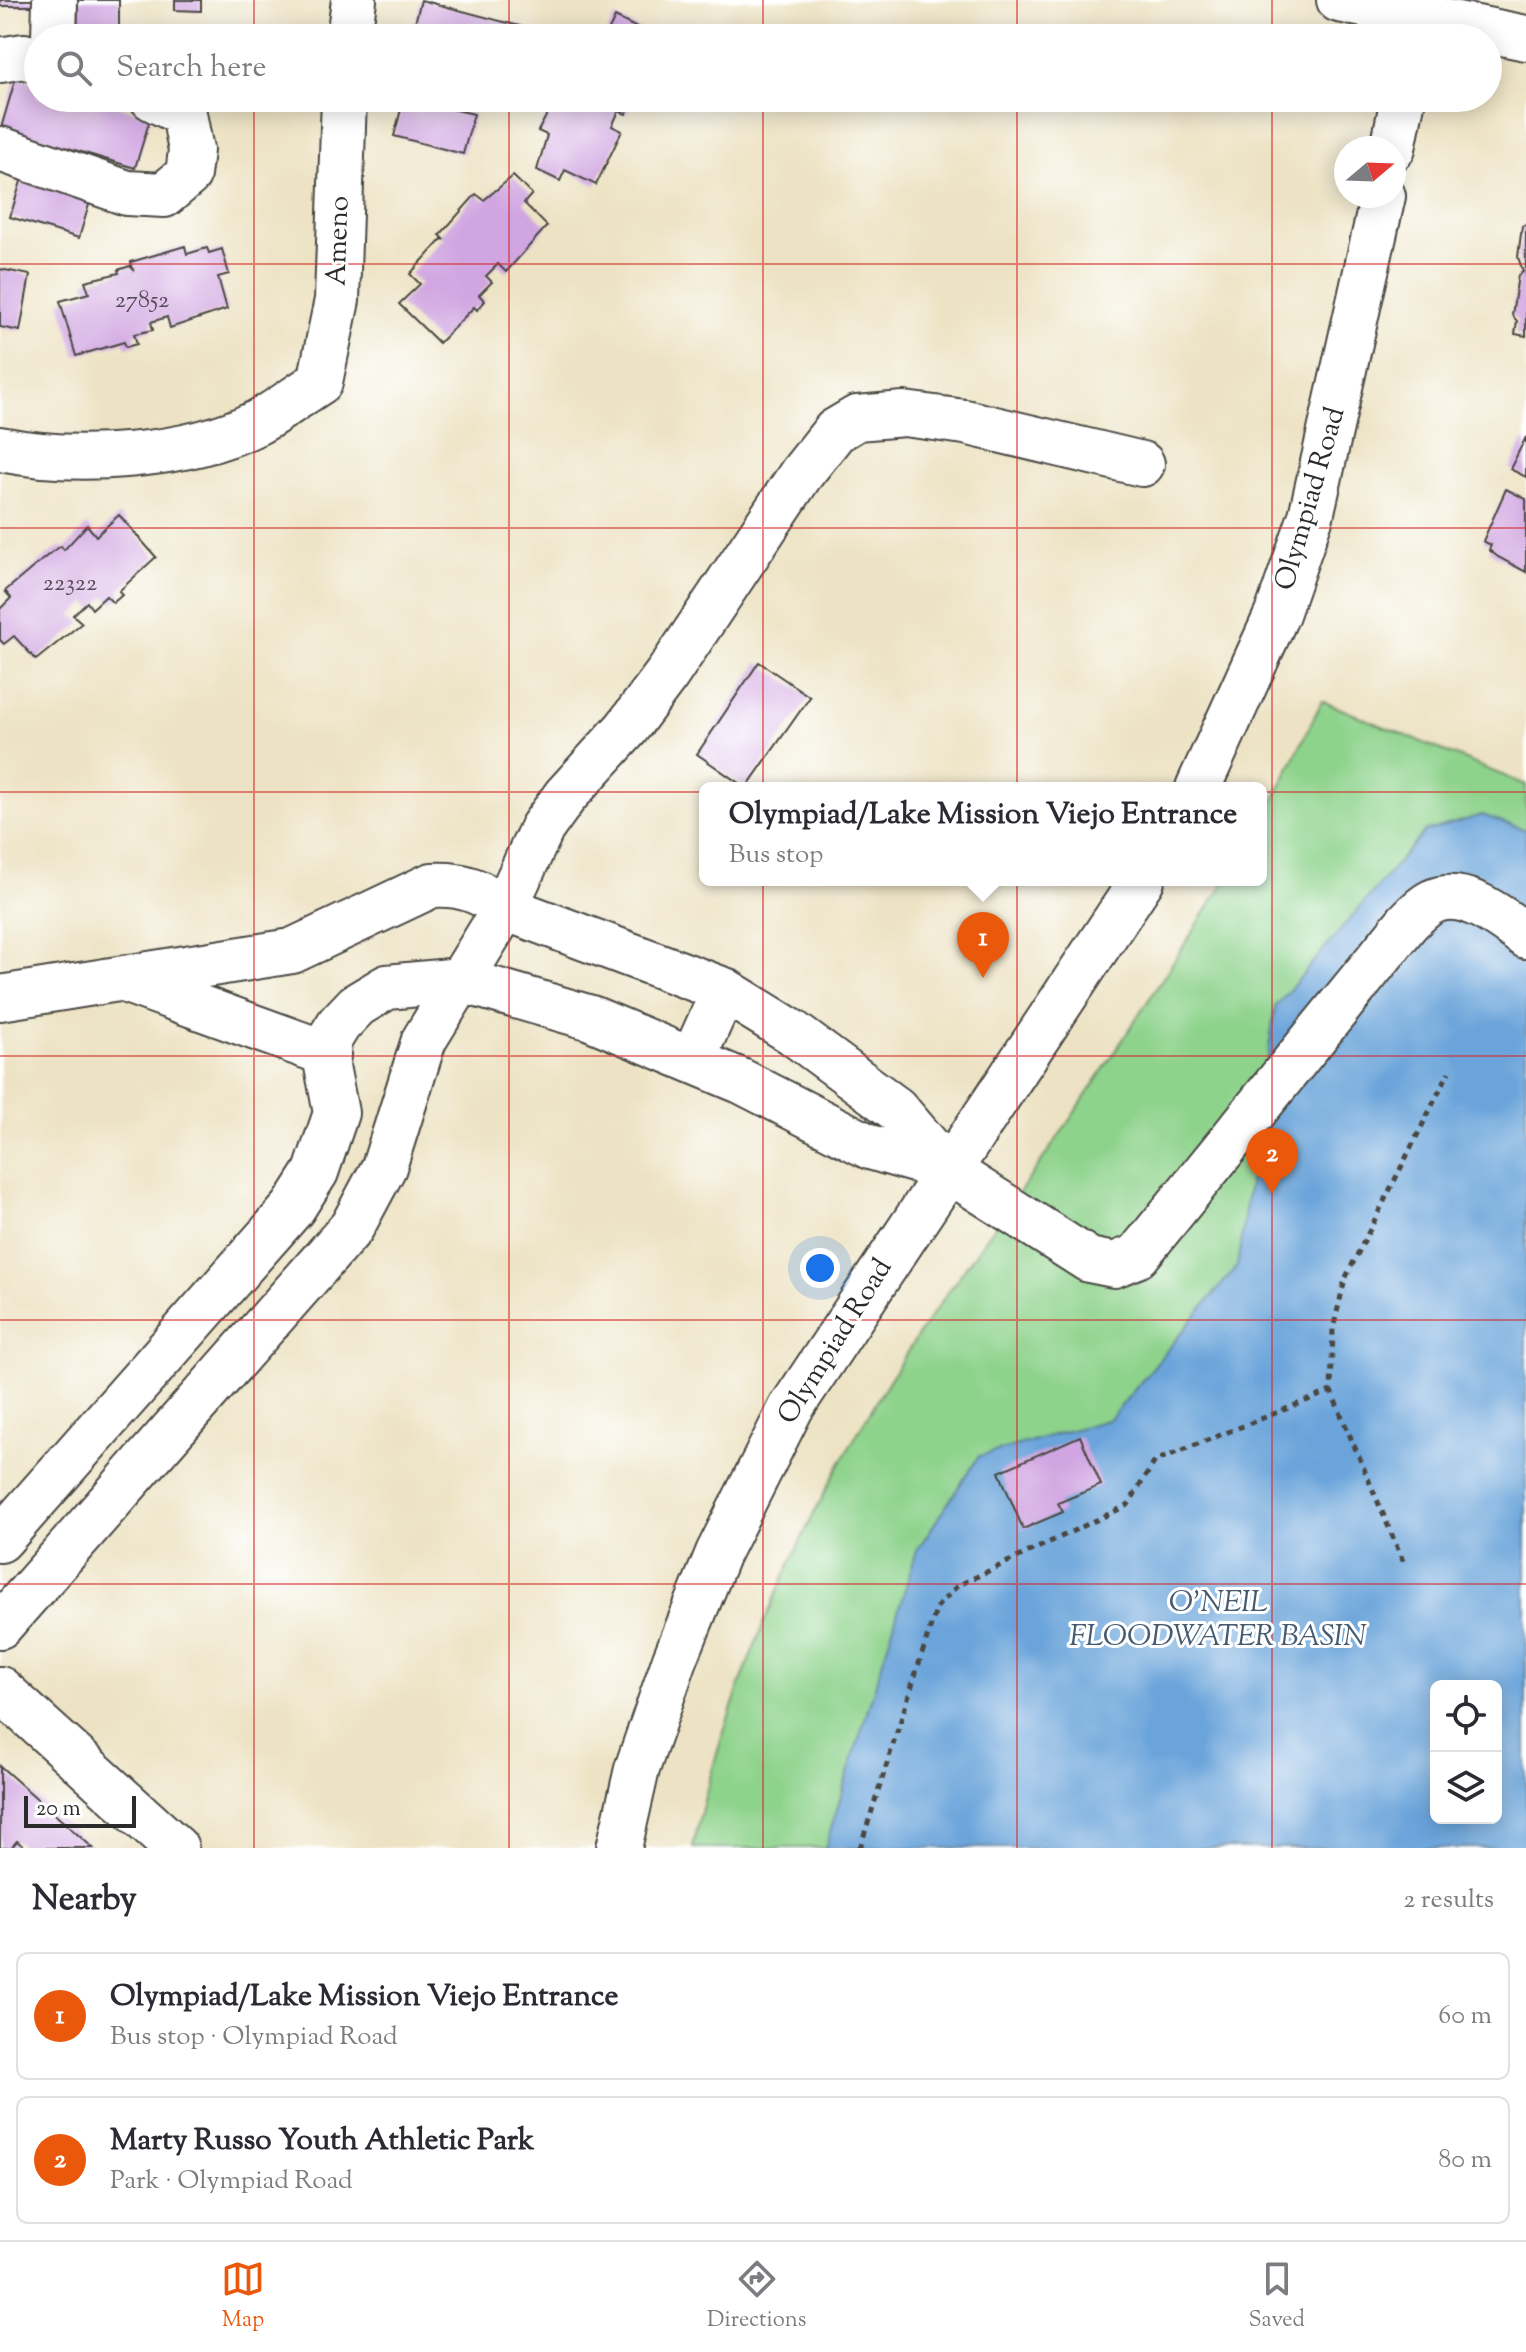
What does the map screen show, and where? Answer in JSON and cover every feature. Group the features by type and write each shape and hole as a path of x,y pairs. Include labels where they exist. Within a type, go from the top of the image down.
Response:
{"main road":[{"path":"54,24 55,0"},
{"path":"351,24 354,0"},
{"path":"1339,0 1451,24"},
{"path":"1502,34 1526,38"},
{"path":"0,60 24,56"},
{"path":"0,149 127,193 164,195 188,175 191,150 184,114 180,112"},
{"name":"Ameno","path":"0,449 86,457 179,449 257,423 320,382 337,300 344,112"},
{"path":"1395,136 1400,112"},
{"name":"Olympiad Road","path":"1201,782 1277,614 1311,516 1380,208"},
{"path":"0,1626 302,1288 352,1227 384,1167 424,1040 505,908 542,828 565,796 626,729 668,673 801,474 835,431 857,418 904,414 979,425 1142,464"},
{"path":"0,998 292,951 432,885 453,884 476,889 505,908 724,990 792,1032 896,1109 948,1170"},
{"name":"Olympiad Road","path":"619,1848 637,1769 675,1659 754,1479 836,1337 1138,886"},
{"path":"0,1540 293,1208 316,1172 336,1113 329,1040 357,1005 387,987 461,980 591,1018 693,1059 870,1147 948,1170 1089,1260 1114,1265 1131,1261 1407,923 1424,908 1436,900 1465,901 1526,936"},
{"path":"123,980 328,1054"},
{"path":"693,1059 724,990"},
{"path":"0,1689 176,1848"}],"path":[{"path":"1403,1561 1331,1391 1333,1329 1345,1279 1449,1072"},
{"path":"860,1848 937,1607 957,1586 1128,1505 1155,1461 1331,1391"}],"green space":[{"name":"O'NEIL FLOODWATER BASIN","path":"1322,701 1526,785 1526,1848 693,1848 724,1731 745,1672 768,1612 822,1498 882,1392 923,1328 1076,1111 1222,886 1267,886 1267,814"}],"water":[{"name":"O'NEIL FLOODWATER BASIN","path":"1482,815 1526,830 1526,1848 825,1848 917,1550 979,1456 1110,1419 1237,1266 1275,1007 1424,832"}],"building":[{"path":"0,0 37,0 37,6 0,6"},
{"path":"78,0 119,0 119,24 77,24"},
{"path":"175,0 201,0 201,11 175,10"},
{"path":"421,0 512,24 415,24"},
{"path":"615,17 629,24 612,24"},
{"path":"16,77 24,79 24,112 137,112 151,116 135,168 1,128"},
{"path":"400,112 474,114 463,154 394,136"},
{"path":"548,112 619,112 612,126 622,131 596,185 565,170 560,181 537,170 547,135 538,131"},
{"path":"513,176 532,194 524,203 547,226 506,272 498,264 486,276 492,282 479,295 485,301 477,310 474,307 439,343 399,304 420,284 410,274 442,239 445,240 440,235 476,194 484,200"},
{"path":"22,178 91,198 79,238 10,217"},
{"path":"1526,224 1526,336 1515,334 1517,321 1512,315 1518,275 1523,272 1518,257 1522,226"},
{"path":"185,246 187,254 207,248 209,253 222,249 229,274 218,277 227,309 170,328 167,317 151,322 153,330 134,334 137,344 126,347 124,342 76,356 60,301 89,293 85,281 119,273 118,270 130,266 133,269 131,262"},
{"path":"0,269 30,275 20,331 0,327"},
{"path":"1526,437 1526,477 1510,469"},
{"path":"1506,489 1526,499 1526,572 1498,557 1489,550 1491,545 1483,541"},
{"path":"119,515 156,557 119,591 122,595 113,603 106,596 92,609 87,602 73,615 82,623 36,660 14,636 4,644 0,640 0,609 11,598 5,591 48,555 61,546 64,550 87,525 96,536"},
{"path":"759,662 810,697 750,782 737,782 697,754"},
{"path":"1080,1436 1101,1485 1058,1503 1063,1512 1023,1529 999,1472"},
{"path":"0,1766 93,1848 25,1848 17,1841 11,1848 0,1848"}],"place":[{"name":"Olympiad/Lake Mission Viejo Entrance","path":"983,978"},
{"name":"Marty Russo Youth Athletic Park","path":"1272,1194"}]}
